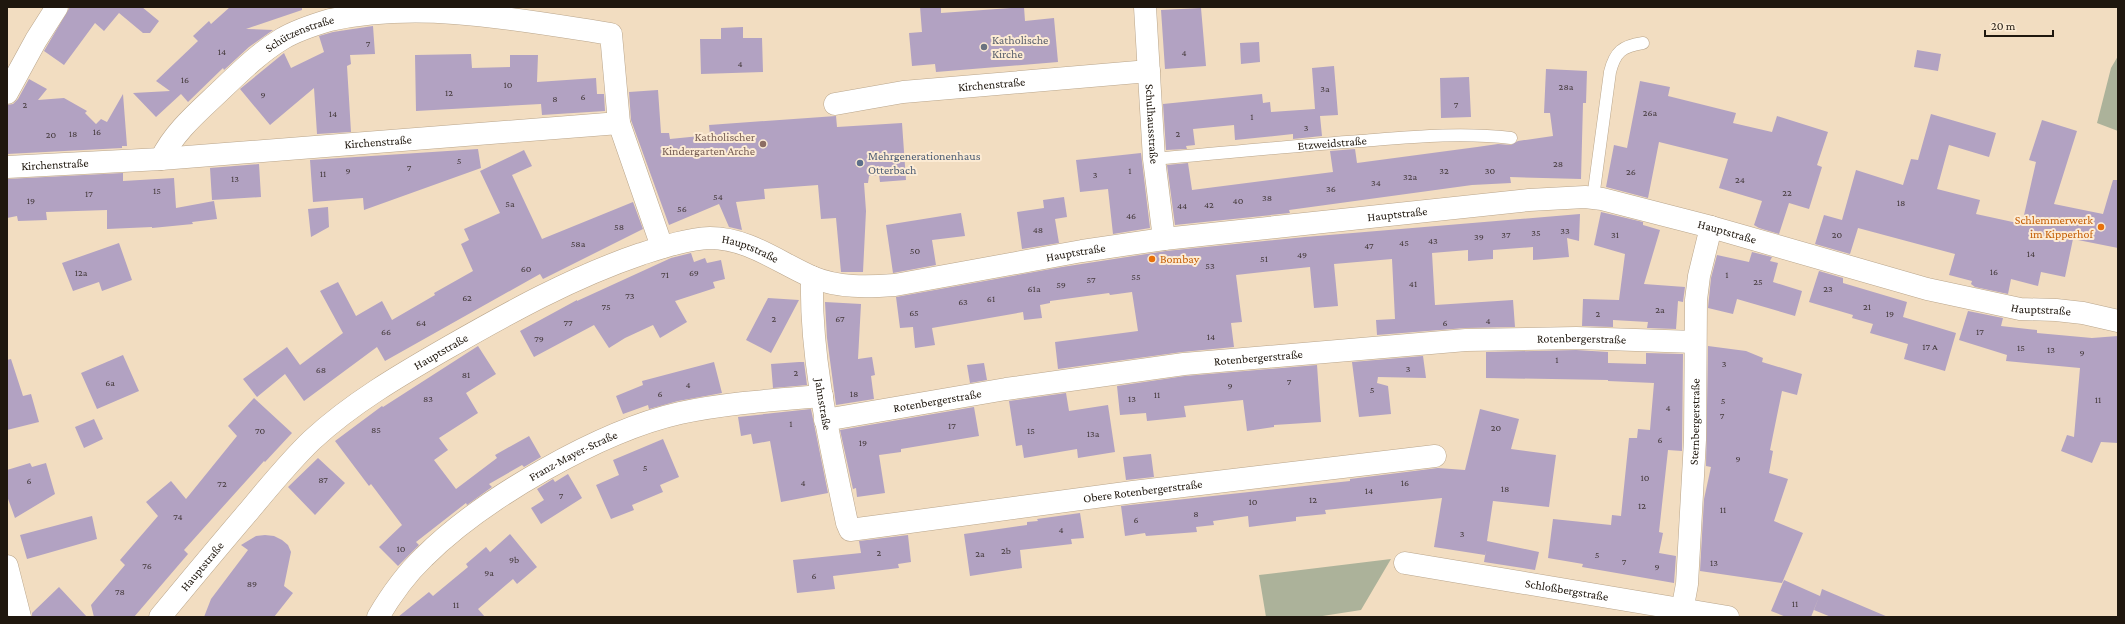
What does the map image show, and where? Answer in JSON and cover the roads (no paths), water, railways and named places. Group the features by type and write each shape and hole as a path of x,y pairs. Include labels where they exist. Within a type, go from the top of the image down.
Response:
{"street":[{"path":"7,93 36,40 57,7"},
{"name":"Schulhausstraße","path":"1145,7 1154,159 1164,239"},
{"name":"Schützenstraße","path":"161,159 174,136 267,49 283,38 308,26 337,18 364,13 397,10 435,10 478,14 611,34 619,123"},
{"name":"Kirchenstraße","path":"835,104 903,92 1149,71"},
{"path":"619,123 662,247"},
{"name":"Kirchenstraße","path":"7,167 161,159 619,123"},
{"name":"Hauptstraße","path":"160,617 276,479 311,441 337,418 407,371 486,325 579,277 662,247 709,238 729,240 749,246 812,277 832,283 868,287 895,285 1082,251 1164,239 1529,200 1593,198 1711,227 1927,289 2020,309 2056,310 2083,313 2118,320"},
{"name":"Sternbergerstraße","path":"1683,613 1687,584 1695,440 1695,342 1698,276 1711,227"},
{"name":"Jahnstraße","path":"812,277 812,314 825,420 847,523 850,530"},
{"name":"Rotenbergerstraße","path":"825,420 1013,387 1184,364 1466,340 1576,338 1695,342"},
{"name":"Franz-Mayer-Straße","path":"378,617 407,575 440,542 496,501 571,456 648,423 679,414 740,404 822,396"},
{"name":"Obere Rotenbergerstraße","path":"850,530 1140,492 1435,456"},
{"name":"Schloßbergstraße","path":"1405,563 1683,613 1728,617"},
{"path":"7,566 20,617"}],"lane":[{"path":"1593,198 1608,79 1614,59 1622,49 1643,43"},
{"name":"Etzweidstraße","path":"1154,159 1288,146 1436,135 1470,134 1511,138"}],"place":[{"name":"Katholische Kirche","path":"984,47"},
{"name":"Katholischer Kindergarten Arche","path":"763,144"},
{"name":"Mehrgenerationenhaus Otterbach","path":"860,163"},
{"name":"Schlemmerwerk im Kipperhof","path":"2101,227"},
{"name":"Bombay","path":"1152,259"}]}
